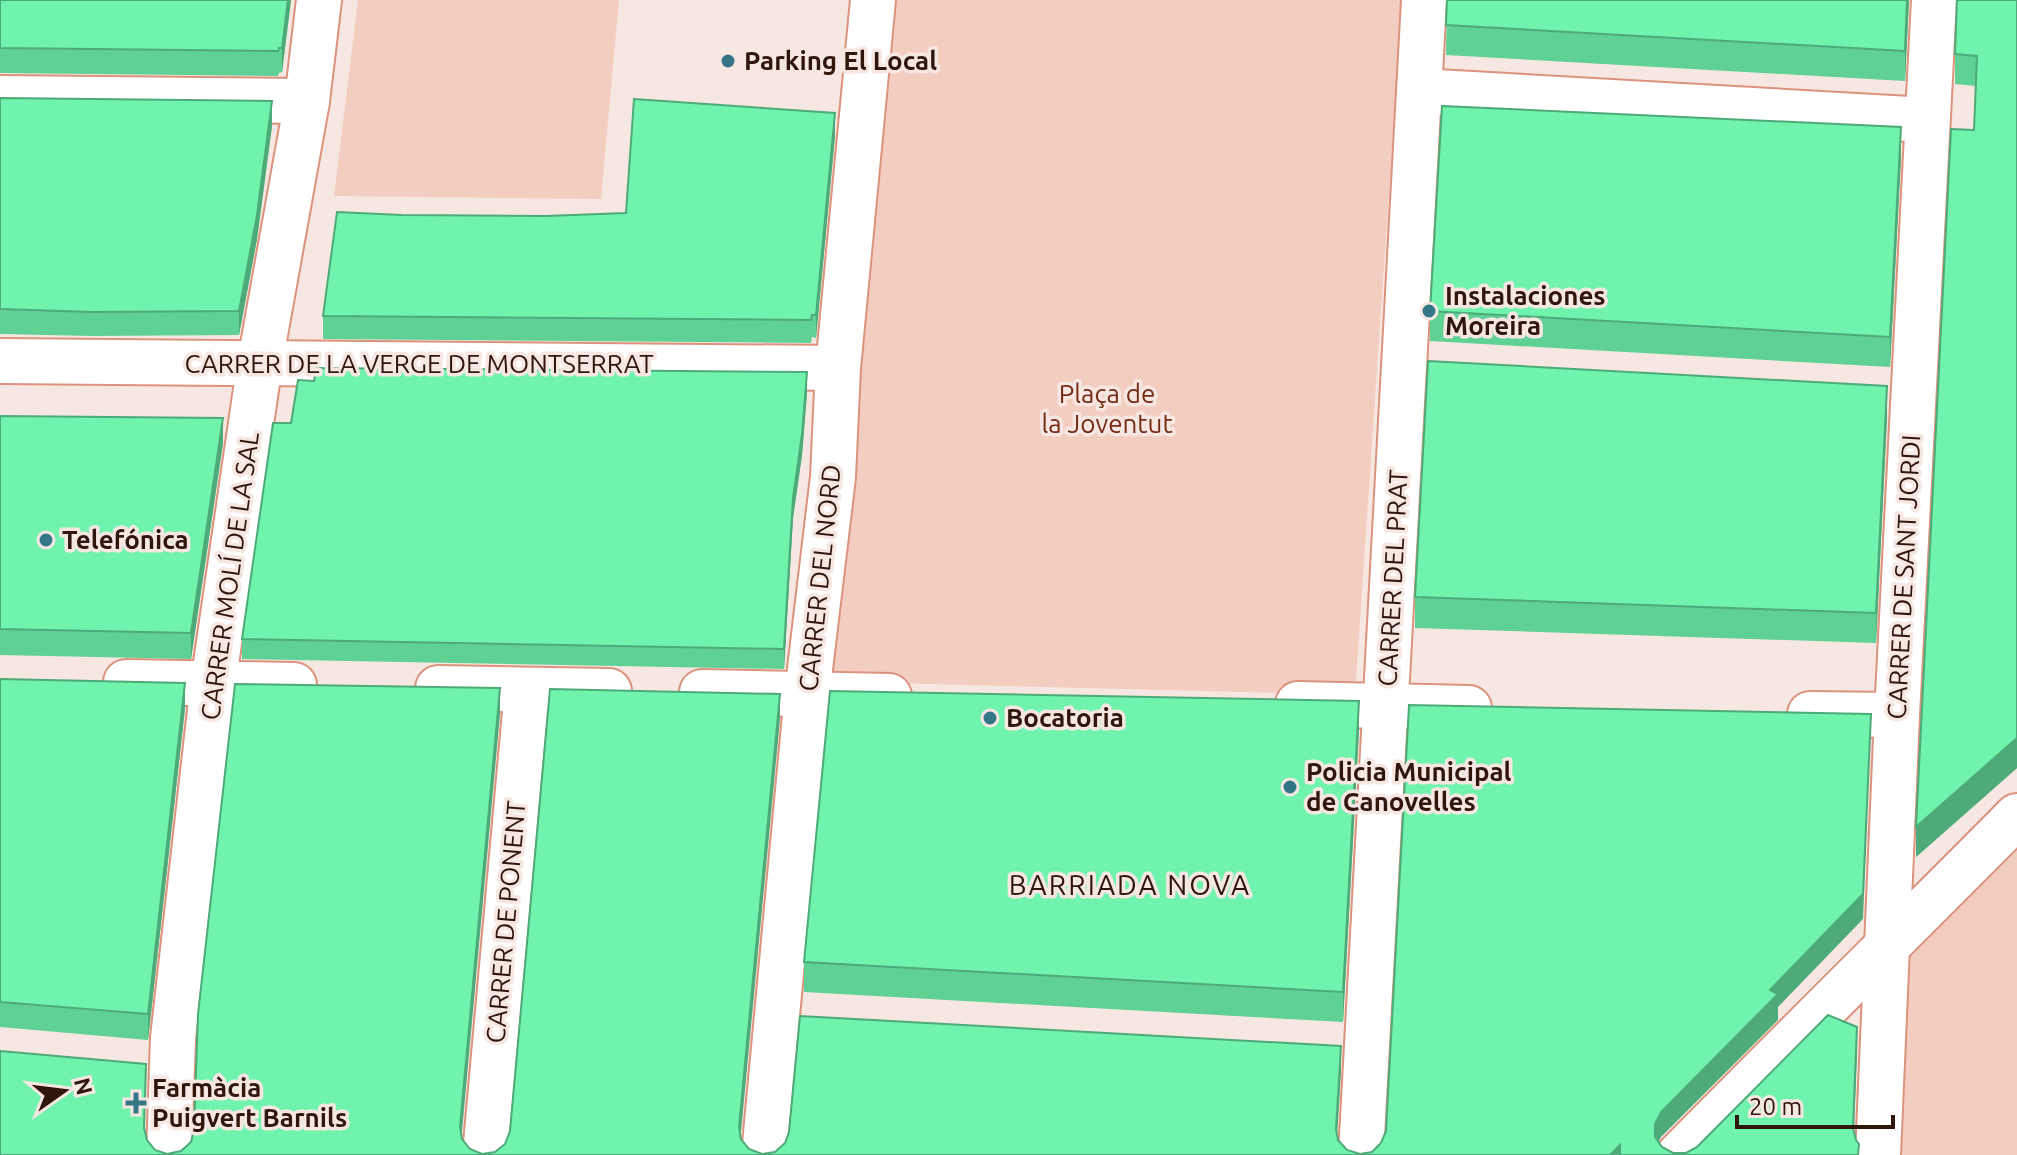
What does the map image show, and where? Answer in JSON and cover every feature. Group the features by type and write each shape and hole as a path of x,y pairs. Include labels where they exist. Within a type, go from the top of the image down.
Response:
{"street":[{"name":"CARRER MOLÍ DE LA SAL","path":"169,1155 157,1065 173,1038 213,684 260,362 307,101 319,0"},
{"name":"CARRER DEL NORD","path":"764,1155 793,1016 807,694 833,477 838,368 873,0"},
{"name":"CARRER DEL PRAT","path":"1361,1155 1351,1047 1420,366 1419,91 1424,0"},
{"name":"CARRER DE SANT JORDI","path":"1878,1155 1897,715 1898,392 1927,120 1934,0"},
{"path":"1419,91 1927,120"},
{"path":"0,98 307,101"},
{"name":"CARRER DE LA VERGE DE MONTSERRAT","path":"0,361 838,368"},
{"path":"91,681 339,686"},
{"path":"402,687 932,697"},
{"name":"CARRER DE PONENT","path":"485,1155 527,690"},
{"path":"1261,703 1514,708"},
{"path":"1769,713 1897,715"},
{"path":"1679,1155 2017,816"}],"green space":[{"path":"358,0 619,0 601,199 334,196"},
{"name":"Plaça de la Joventut","path":"875,0 1402,0 1355,695 809,681"},
{"path":"2017,847 2017,1155 1896,1155 1908,949"}],"building":[{"path":"0,0 288,0 282,48 278,51 0,48"},
{"path":"1447,0 1907,0 1905,51 1446,25"},
{"path":"1957,0 2017,0 2017,738 1916,827 1951,129 1974,130 1977,56 1955,54"},
{"path":"0,98 272,101 257,215 239,311 0,309"},
{"path":"634,99 835,113 816,315 812,315 811,320 323,316 337,212 546,216 626,213"},
{"path":"1442,106 1901,127 1890,337 1430,311"},
{"path":"1428,361 1887,386 1876,613 1415,597"},
{"path":"316,368 807,372 793,498 784,649 242,639 273,423 291,423 298,380 314,381"},
{"path":"0,416 223,418 191,633 0,629"},
{"path":"0,679 185,683 148,1014 0,1002"},
{"path":"235,684 500,688 460,1127 462,1139 470,1149 482,1154 495,1152 505,1144 510,1131 550,689 780,694 739,1127 741,1139 749,1149 762,1154 775,1152 785,1143 789,1132 800,1016 1341,1046 1338,1140 1347,1150 1360,1154 1372,1152 1381,1143 1386,1131 1409,705 1871,714 1863,894 1770,990 1778,994 1661,1112 1655,1124 1655,1137 1662,1147 1673,1153 1686,1153 1697,1147 1828,1015 1857,1027 1853,1128 1859,1144 1858,1155 1620,1155 1620,1145 1610,1155 0,1155 0,1051 146,1064 144,1128 147,1140 155,1150 167,1154 181,1151 191,1142 198,1014"},
{"path":"830,691 1359,701 1343,992 804,962"}],"place":[{"name":"Parking El Local","path":"728,61"},
{"name":"Instalaciones Moreira","path":"1429,311"},
{"name":"Telefónica","path":"46,540"},
{"name":"Bocatoria","path":"990,718"},
{"name":"Policia Municipal de Canovelles","path":"1290,787"},
{"name":"Farmàcia Puigvert Barnils","path":"136,1103"}],"district":[{"name":"BARRIADA NOVA","path":"1130,885"}]}
